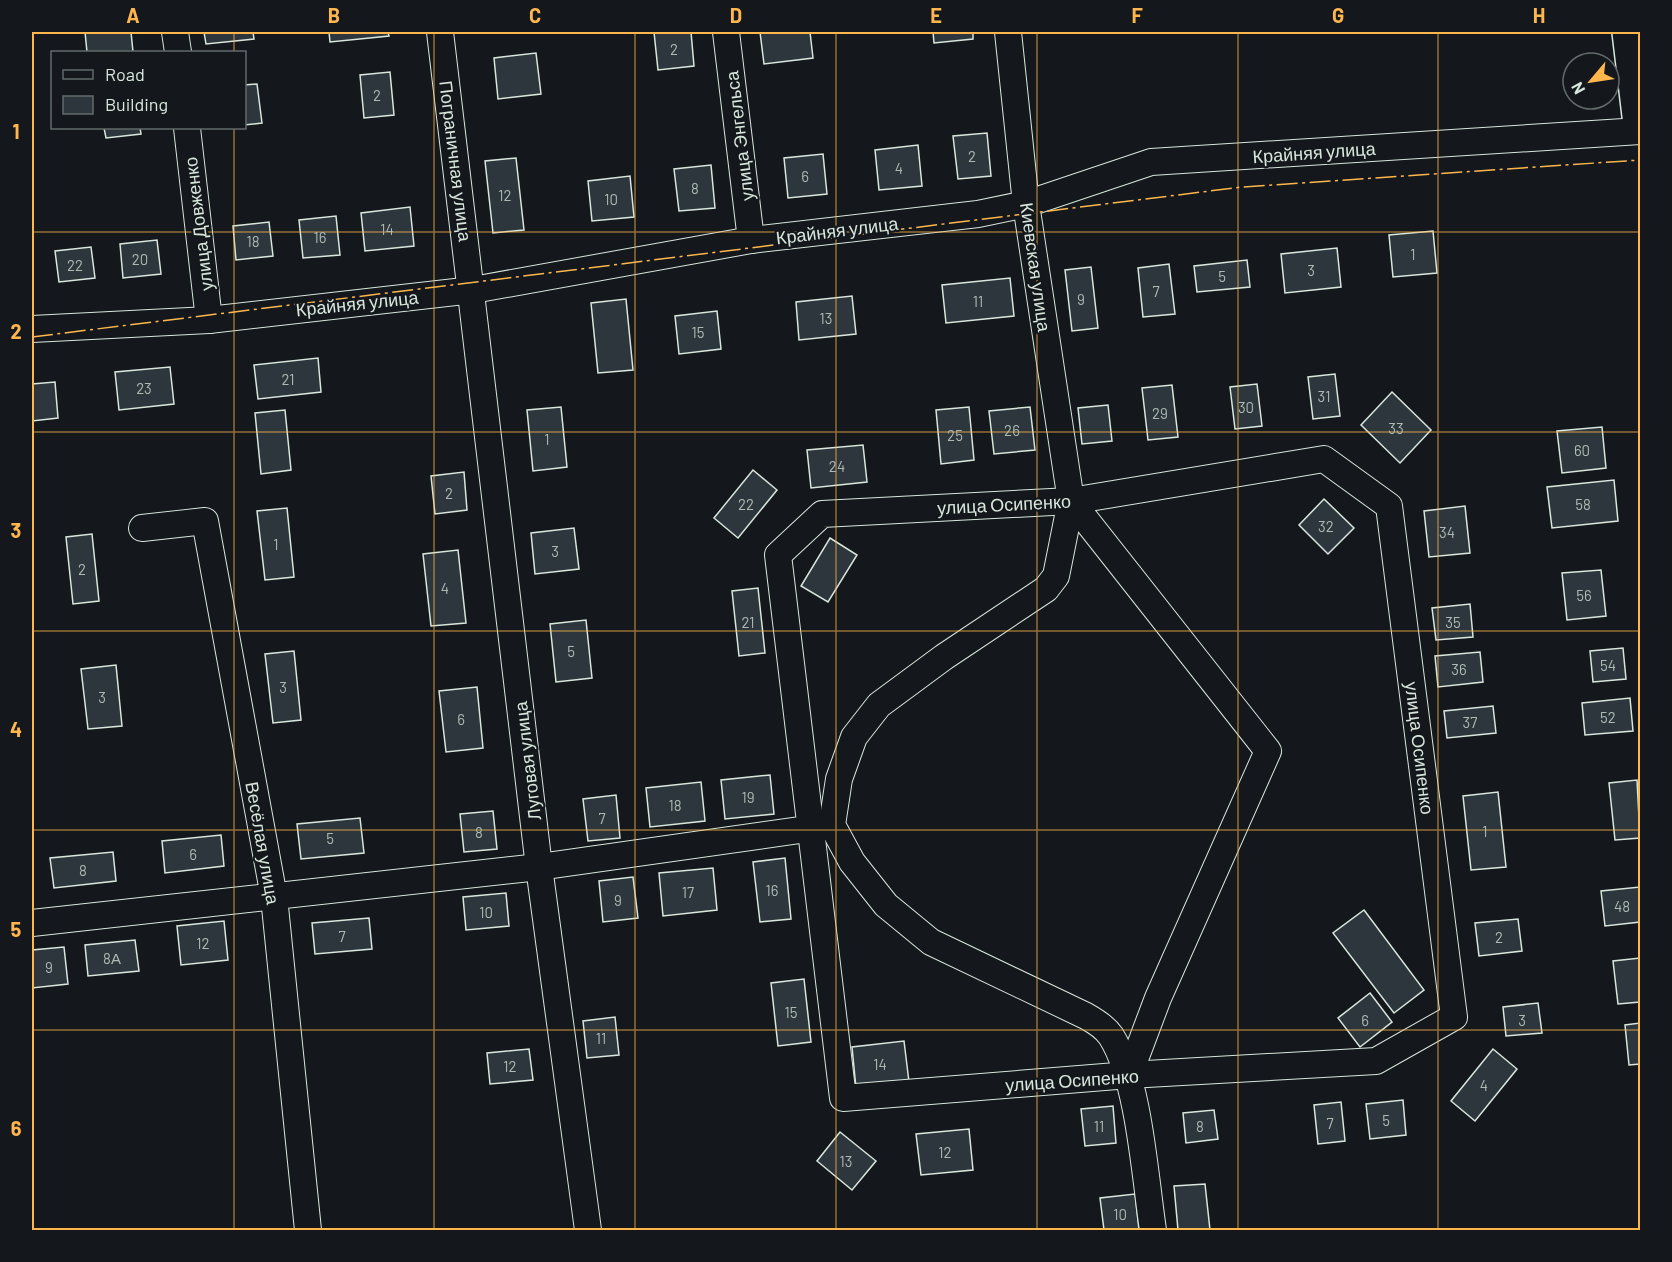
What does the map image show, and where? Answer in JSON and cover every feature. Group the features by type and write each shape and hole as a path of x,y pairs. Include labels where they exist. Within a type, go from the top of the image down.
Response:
{"main road":[{"path":"1629,32 1641,124"}],"street":[{"path":"175,32 178,51"},
{"name":"Пограничная улица","path":"440,32 472,290"},
{"name":"улица Энгельса","path":"726,32 751,240"},
{"name":"Киевская улица","path":"1008,32 1026,204 1071,501"},
{"name":"улица Довженко","path":"187,129 209,320"},
{"name":"Крайняя улица","path":"32,329 209,320 472,290 751,240 978,214 1026,204 1151,162 1641,131"},
{"name":"Луговая улица","path":"472,290 539,867 588,1230"},
{"name":"улица Осипенко","path":"1324,459 1389,506 1454,1017 1376,1061 1129,1075 843,1098 821,827 778,555 822,514 1071,501 1324,459"},
{"path":"821,827 854,737 879,705 944,657 1046,590 1056,576 1071,501"},
{"path":"1071,501 1268,751 1158,998 1129,1075"},
{"name":"Весёлая улица","path":"142,528 205,521 274,897 308,1230"},
{"path":"32,923 539,867 821,827"},
{"path":"821,827 886,906 931,942 1100,1024 1111,1035 1129,1075 1154,1230"}],"building":[{"path":"85,32 131,32 133,51 87,51"},
{"path":"204,32 253,32 254,39 206,44"},
{"path":"329,32 388,32 389,36 330,42"},
{"path":"654,32 691,32 694,66 658,70"},
{"path":"760,32 810,32 813,58 764,64"},
{"path":"933,32 973,32 973,39 934,43"},
{"path":"536,53 541,94 498,99 494,58"},
{"path":"390,72 394,115 364,118 360,75"},
{"path":"257,84 262,123 246,125 246,85"},
{"path":"104,129 140,129 141,134 106,138"},
{"path":"987,133 991,176 958,179 953,136"},
{"path":"918,145 922,186 879,190 875,150"},
{"path":"823,154 827,194 788,198 784,158"},
{"path":"516,158 524,230 493,233 485,161"},
{"path":"711,165 715,208 679,211 674,169"},
{"path":"630,176 634,217 592,221 588,181"},
{"path":"410,207 414,246 365,251 361,213"},
{"path":"336,216 340,255 303,258 299,220"},
{"path":"269,222 273,256 236,260 233,226"},
{"path":"1433,231 1437,273 1393,277 1389,235"},
{"path":"157,240 161,274 123,278 120,244"},
{"path":"91,247 95,278 59,282 55,251"},
{"path":"1337,248 1341,287 1285,293 1281,254"},
{"path":"1247,260 1250,287 1197,292 1194,266"},
{"path":"1169,264 1175,314 1143,317 1138,268"},
{"path":"1091,267 1098,328 1072,331 1065,270"},
{"path":"1010,278 1014,316 946,323 942,285"},
{"path":"852,296 856,334 799,340 796,302"},
{"path":"626,299 633,370 598,373 591,303"},
{"path":"717,311 721,349 679,354 675,316"},
{"path":"318,358 321,392 258,399 254,365"},
{"path":"170,367 174,404 119,410 115,372"},
{"path":"1335,374 1340,416 1313,419 1308,377"},
{"path":"55,382 58,418 32,421 32,384"},
{"path":"1257,384 1262,426 1235,429 1230,387"},
{"path":"1172,385 1178,437 1148,440 1142,388"},
{"path":"1392,392 1431,430 1400,463 1361,425"},
{"path":"1108,405 1112,441 1082,444 1078,408"},
{"path":"561,407 567,467 533,471 527,410"},
{"path":"969,407 974,460 941,464 936,410"},
{"path":"1030,407 1035,450 994,454 989,411"},
{"path":"285,410 291,470 261,474 255,413"},
{"path":"1602,427 1606,468 1562,473 1557,431"},
{"path":"863,445 867,482 811,488 807,450"},
{"path":"753,470 777,490 738,538 714,518"},
{"path":"464,472 467,510 435,514 431,476"},
{"path":"1614,480 1618,521 1552,528 1547,487"},
{"path":"1324,499 1354,528 1328,554 1299,525"},
{"path":"1465,506 1470,553 1429,557 1424,511"},
{"path":"287,508 294,577 265,580 257,511"},
{"path":"574,528 579,569 535,574 531,533"},
{"path":"92,534 99,601 73,604 66,537"},
{"path":"830,538 857,555 828,602 801,586"},
{"path":"458,550 466,623 431,626 423,554"},
{"path":"1601,570 1606,616 1567,620 1562,573"},
{"path":"758,588 765,653 739,656 732,591"},
{"path":"1470,604 1473,637 1436,640 1432,608"},
{"path":"586,620 592,678 556,682 550,624"},
{"path":"1623,648 1626,679 1593,682 1590,651"},
{"path":"294,651 301,720 273,723 265,654"},
{"path":"1480,652 1483,682 1438,687 1435,656"},
{"path":"116,665 122,726 88,729 81,669"},
{"path":"477,687 483,748 446,752 439,691"},
{"path":"1630,698 1633,731 1585,735 1582,703"},
{"path":"1493,706 1496,733 1447,738 1444,711"},
{"path":"770,775 774,814 725,819 721,780"},
{"path":"1637,780 1640,838 1615,840 1609,783"},
{"path":"701,782 705,821 650,827 646,788"},
{"path":"1498,792 1506,867 1471,870 1463,796"},
{"path":"616,795 620,838 588,841 583,799"},
{"path":"493,811 497,849 464,852 460,814"},
{"path":"360,818 364,853 301,859 297,824"},
{"path":"221,835 224,866 165,873 162,841"},
{"path":"113,852 116,881 54,888 50,858"},
{"path":"785,858 791,919 760,922 753,862"},
{"path":"713,868 717,910 663,916 659,873"},
{"path":"633,877 638,918 603,922 599,881"},
{"path":"1640,887 1640,922 1605,926 1601,891"},
{"path":"506,893 509,926 466,930 463,897"},
{"path":"1364,910 1424,990 1394,1013 1333,933"},
{"path":"369,918 372,949 315,954 312,923"},
{"path":"1518,919 1522,951 1479,956 1475,923"},
{"path":"224,921 228,960 181,965 177,926"},
{"path":"135,940 139,971 88,976 85,945"},
{"path":"64,947 68,984 32,988 32,950"},
{"path":"1640,958 1640,1002 1618,1004 1613,961"},
{"path":"804,979 811,1042 778,1046 771,983"},
{"path":"1370,993 1392,1022 1360,1047 1338,1018"},
{"path":"1538,1003 1542,1033 1506,1036 1503,1007"},
{"path":"615,1017 619,1055 587,1058 583,1021"},
{"path":"1640,1023 1640,1064 1629,1065 1625,1025"},
{"path":"904,1041 909,1082 856,1088 852,1047"},
{"path":"529,1049 533,1080 490,1084 487,1053"},
{"path":"1493,1049 1517,1069 1475,1121 1451,1101"},
{"path":"1403,1100 1406,1135 1370,1139 1366,1104"},
{"path":"1341,1102 1345,1141 1318,1144 1314,1105"},
{"path":"1113,1106 1116,1143 1085,1146 1081,1109"},
{"path":"1214,1110 1218,1139 1186,1143 1183,1113"},
{"path":"969,1129 973,1170 921,1175 916,1134"},
{"path":"840,1132 876,1161 852,1190 817,1161"},
{"path":"1205,1184 1210,1230 1178,1230 1174,1186"},
{"path":"1135,1194 1139,1230 1104,1230 1100,1198"}],"power":[{"path":"32,337 1242,187 1640,160"}]}
